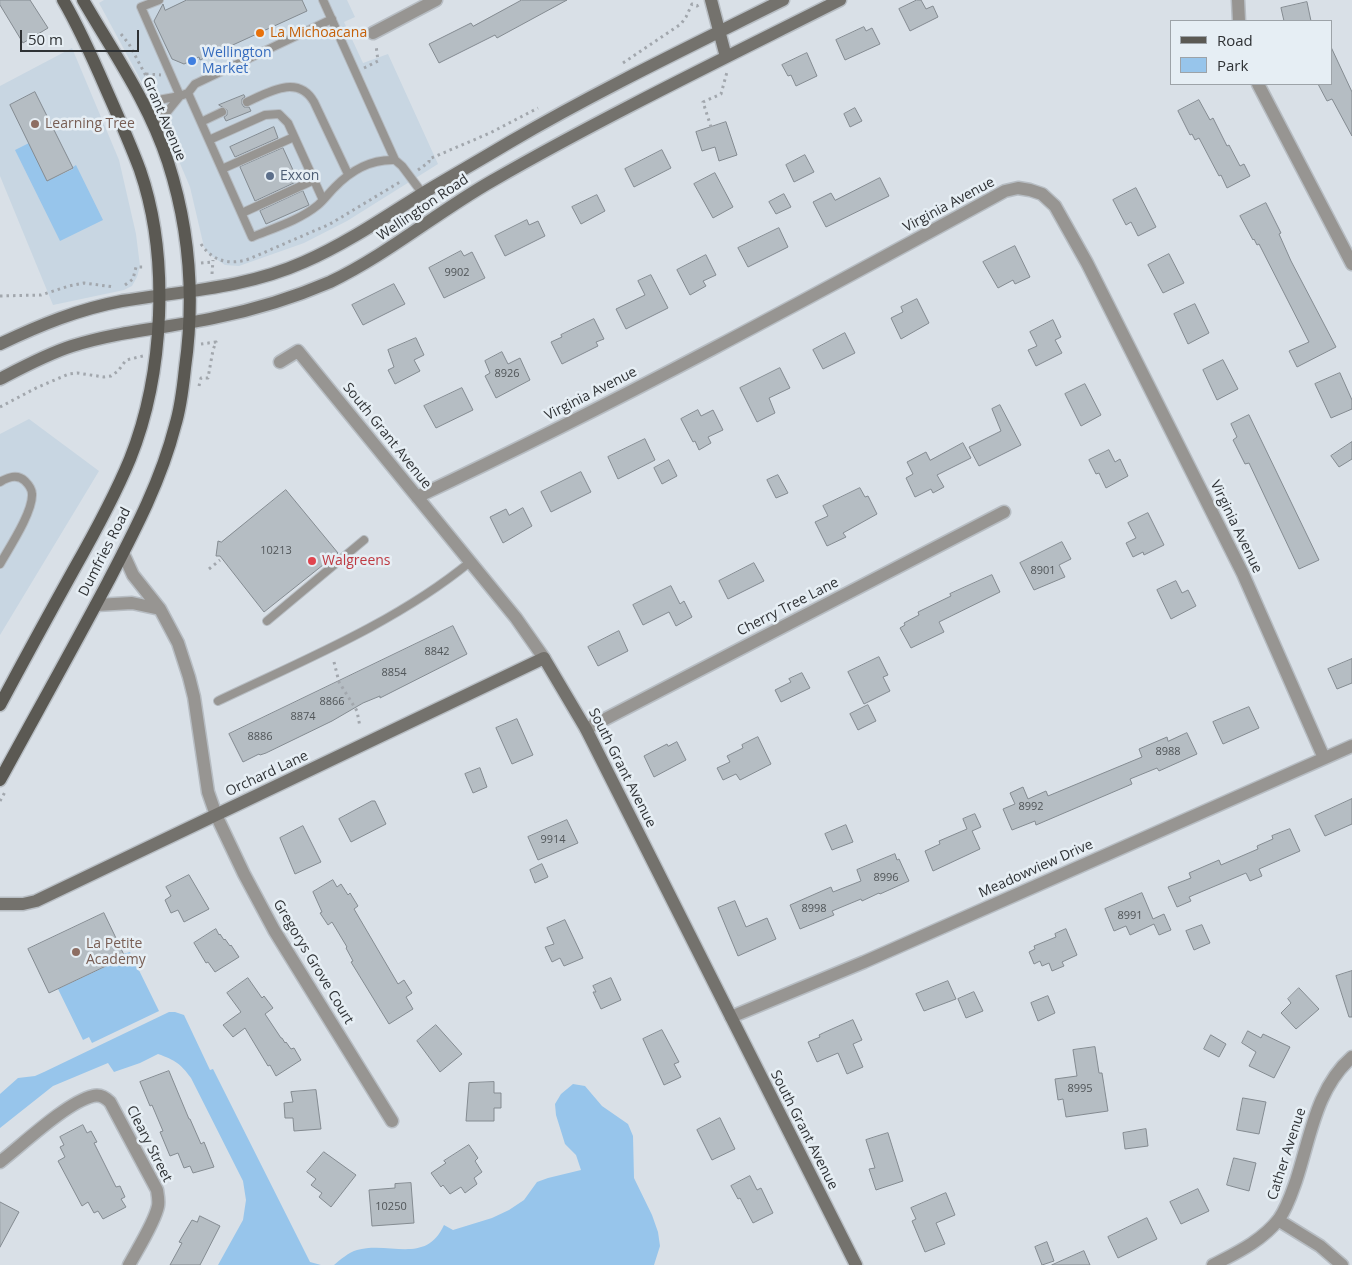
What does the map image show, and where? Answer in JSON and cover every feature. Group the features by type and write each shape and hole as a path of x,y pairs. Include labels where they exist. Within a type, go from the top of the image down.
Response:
{"main road":[{"path":"63,0 91,54 140,171 155,232 160,296 158,327"},
{"name":"Grant Avenue","path":"83,0 128,74 168,161 185,231 191,292 191,322"},
{"path":"711,0 726,57"},
{"name":"Wellington Road","path":"0,344 60,317 121,302 191,292 256,279 272,275 304,262 339,244 512,141 668,57 783,0"},
{"name":"Wellington Road","path":"0,379 70,346 113,335 213,318 259,307 302,293 330,281 395,246 490,182 555,146 840,0"},
{"path":"91,54 109,45"},
{"name":"Dumfries Road","path":"0,780 96,605 152,495 176,426 191,322"},
{"name":"Dumfries Road","path":"0,705 89,544 131,457 145,412 151,384 158,327"},
{"name":"South Grant Avenue","path":"544,658 586,729 856,1265"},
{"name":"Orchard Lane","path":"0,904 23,904 36,900 544,658"}],"street":[{"path":"373,33 436,0"},
{"path":"1238,0 1239,20"},
{"path":"1259,85 1352,264"},
{"name":"Virginia Avenue","path":"417,497 650,381 802,302 1005,191 1018,188 1030,190 1042,194 1055,206 1087,263 1243,574 1324,758"},
{"name":"South Grant Avenue","path":"280,362 298,351 516,618 544,658"},
{"name":"Cherry Tree Lane","path":"586,729 1004,512"},
{"name":"Gregorys Grove Court","path":"123,553 136,580 160,609 178,643 190,677 203,768 208,792 216,815 244,874 274,930 392,1121"},
{"path":"96,605 132,603 160,609"},
{"name":"Meadowview Drive","path":"731,1017 864,962 1352,746"},
{"name":"Cather Avenue","path":"1213,1265 1240,1252 1262,1237 1278,1220 1289,1204 1323,1095 1333,1079 1352,1057"},
{"name":"Cleary Street","path":"0,1162 71,1107 94,1096 106,1098 110,1102 157,1190 159,1199 153,1219 129,1265"},
{"path":"1278,1220 1320,1246 1342,1265"}],"lane":[{"path":"159,0 141,8 184,95 201,122 252,238 303,215 323,200 348,174 372,162 395,160"},
{"path":"323,0 395,160 402,166 423,194"},
{"path":"154,128 195,84 332,19"},
{"path":"247,102 280,88 297,88 307,92 314,102 348,174"},
{"path":"142,103 184,95"},
{"path":"201,122 222,112"},
{"path":"209,140 265,115 279,114 285,118 323,200"},
{"path":"222,169 294,137"},
{"path":"242,213 314,180"},
{"path":"0,482 13,477 21,478 32,489 27,515 0,564"},
{"path":"267,621 364,540"},
{"path":"218,701 385,620 431,592 470,562"}],"path":[{"path":"620,65 678,26 686,17 692,4 697,6"},
{"path":"355,72 378,61 373,33"},
{"path":"146,74 164,74"},
{"path":"711,127 703,102 721,94 726,75"},
{"path":"429,162 429,159 490,133 542,106"},
{"path":"212,262 214,258 227,262 242,261 304,236 348,214 396,184"},
{"path":"0,296 41,294 84,283 120,287 132,280 136,267 144,267"},
{"path":"205,377 208,378 211,356 216,342 214,341"},
{"path":"0,407 38,387 69,374 111,376 118,371 126,360"},
{"path":"209,569 220,560"},
{"path":"334,662 339,682 357,711 360,727"}],"shaded area":[{"path":"104,0 347,0 355,17 344,22 363,63 388,54 438,164 347,221 304,243 239,266 225,265 209,254 204,247 190,187 159,114 99,3"},
{"path":"72,48 119,160 136,234 140,266 132,286 124,290 53,305 0,176 0,86"},
{"path":"29,419 99,471 0,635 0,434"}],"green space":[{"path":"29,143 47,181 73,169 76,165 103,220 60,241 15,150"},
{"path":"130,952 159,1011 92,1043 89,1037 83,1040 58,989 124,958 123,954"},
{"path":"169,1012 184,1015 210,1070 213,1069 310,1262 321,1265 218,1265 243,1220 246,1200 243,1181 191,1078 181,1066 169,1058 158,1054 140,1063 114,1072 108,1063 53,1086 0,1128 0,1094 18,1078 35,1076"},
{"path":"573,1084 585,1086 602,1106 628,1124 633,1136 634,1178 658,1232 660,1246 654,1265 334,1265 348,1254 357,1250 369,1248 406,1249 427,1245 436,1237 444,1225 453,1230 492,1218 524,1200 537,1182 581,1170 576,1155 565,1144 556,1115 555,1104 561,1094"}],"building":[{"path":"0,0 30,0 48,28 23,43 0,5"},
{"path":"187,0 302,0 307,11 200,60 199,57 184,64 172,59 154,21 163,4 165,10"},
{"path":"522,0 567,0 497,38 495,35 439,63 429,44 471,23 473,26"},
{"path":"917,0 921,0 926,9 933,6 938,17 910,31 899,9"},
{"path":"1307,2 1311,20 1284,20 1281,8"},
{"path":"864,27 866,31 872,28 880,44 845,60 836,40"},
{"path":"1332,49 1352,92 1352,136 1332,99 1327,101 1319,85 1332,85"},
{"path":"807,53 817,76 796,86 791,75 788,76 782,65"},
{"name":"Learning Tree","path":"35,92 73,168 47,181 10,105"},
{"path":"244,95 242,104 244,107 249,107 251,111 226,121 224,117 227,115 227,110 219,105"},
{"path":"1199,100 1210,120 1213,118 1227,146 1229,145 1240,166 1244,164 1250,176 1227,188 1199,138 1195,140 1192,134 1190,135 1178,111"},
{"path":"855,108 862,121 850,127 844,114"},
{"path":"726,122 737,155 719,161 715,147 702,151 696,132"},
{"path":"274,127 278,138 235,157 230,147"},
{"path":"283,148 298,181 255,201 240,167"},
{"path":"662,150 671,168 634,187 625,169"},
{"path":"805,155 814,172 794,182 786,165"},
{"path":"715,173 733,207 713,218 694,184"},
{"path":"880,178 889,196 826,227 813,202 831,193 835,200"},
{"path":"1136,188 1156,227 1138,236 1131,222 1126,225 1113,200"},
{"path":"303,191 309,205 266,224 260,211"},
{"path":"784,194 791,207 776,214 769,202"},
{"path":"597,195 605,211 581,224 572,207"},
{"path":"1266,203 1281,233 1279,234 1291,261 1336,347 1297,367 1289,351 1309,342 1259,244 1257,245 1253,240 1240,216"},
{"path":"527,220 529,225 538,221 545,236 505,256 495,236"},
{"path":"779,228 788,247 748,267 738,248"},
{"path":"1015,246 1030,277 1015,284 1013,280 998,288 983,262"},
{"path":"461,251 464,256 472,252 485,278 444,298 429,268"},
{"path":"1169,254 1184,283 1163,293 1148,265"},
{"path":"706,255 716,275 703,281 706,286 690,295 677,270"},
{"path":"651,275 668,308 626,329 616,309 645,295 638,281"},
{"path":"394,284 405,304 363,325 352,305"},
{"path":"917,299 929,323 901,339 891,318 903,312 901,307"},
{"path":"1195,304 1209,333 1188,344 1174,314"},
{"path":"594,319 604,339 596,342 598,346 562,364 551,342"},
{"path":"1053,320 1061,337 1055,340 1062,353 1036,366 1028,350 1037,346 1030,332"},
{"path":"845,333 855,353 823,369 813,350"},
{"path":"416,338 424,355 414,360 420,371 395,384 388,370 394,367 388,350"},
{"path":"502,352 508,364 520,358 530,380 496,398 485,376 490,373 485,361"},
{"path":"1223,360 1238,389 1217,400 1203,370"},
{"path":"780,368 790,388 769,398 775,413 757,422 740,388"},
{"path":"1340,373 1352,400 1352,409 1331,418 1315,384"},
{"path":"1085,384 1101,415 1081,426 1065,394"},
{"path":"462,388 473,410 436,428 424,406"},
{"path":"1000,405 1021,445 979,466 969,447 1001,431 992,409"},
{"path":"698,410 701,416 713,410 723,430 708,437 711,443 699,450 681,419"},
{"path":"1249,415 1319,560 1299,569 1249,463 1245,464 1233,440 1237,437 1231,424"},
{"path":"645,439 655,460 618,479 608,457"},
{"path":"1352,442 1352,459 1339,467 1331,456"},
{"path":"963,443 971,458 937,475 944,487 933,493 931,489 915,497 906,478 913,474 907,462 926,452 930,460"},
{"path":"1109,450 1115,462 1120,459 1128,476 1106,488 1099,473 1096,474 1089,460"},
{"path":"669,460 677,476 662,484 654,468"},
{"path":"581,472 591,492 551,512 541,492"},
{"path":"778,475 788,493 776,498 767,480"},
{"path":"860,488 865,497 868,496 877,514 843,533 846,537 827,546 815,522 828,516 823,506"},
{"name":"Walgreens","path":"286,490 338,553 264,612 220,556 216,556 218,541 221,542"},
{"path":"523,508 532,526 503,543 490,517 506,509 509,515"},
{"path":"1148,513 1164,545 1144,555 1143,552 1133,557 1126,543 1136,538 1128,523"},
{"path":"1062,542 1071,559 1059,565 1065,577 1034,590 1020,563"},
{"path":"754,563 764,581 728,599 719,581"},
{"path":"992,575 1000,592 939,622 944,632 911,648 900,628 905,625 904,623 919,615 918,612 951,596 950,594"},
{"path":"1176,581 1182,593 1188,590 1196,606 1171,619 1157,590"},
{"path":"671,586 680,604 684,601 692,617 676,626 669,612 643,625 633,605"},
{"path":"453,626 467,654 380,698 380,696 363,703 332,721 266,753 259,754 243,762 229,734"},
{"path":"619,631 628,651 598,666 588,647"},
{"path":"879,657 888,675 883,677 890,691 864,704 848,672"},
{"path":"1352,659 1352,683 1337,689 1328,669"},
{"path":"802,673 810,688 781,702 775,690 791,682 789,679"},
{"path":"868,705 876,721 858,730 850,714"},
{"path":"1249,707 1259,728 1223,744 1213,722"},
{"path":"517,719 533,755 512,764 496,728"},
{"path":"1187,733 1197,754 1159,771 1157,768 1130,779 1132,784 1036,825 1035,821 1012,830 1003,809 1015,804 1010,793 1023,787 1028,799 1046,791 1048,796 1142,757 1139,749 1167,737 1168,741"},
{"path":"758,737 771,764 740,780 736,774 723,780 717,768 730,762 727,756 743,748 742,745"},
{"path":"677,742 686,760 654,777 644,756 667,744 668,746"},
{"path":"480,768 487,787 473,793 465,774"},
{"path":"1352,799 1352,824 1325,836 1315,816"},
{"path":"375,801 386,824 351,842 339,819"},
{"path":"975,814 981,827 972,831 980,849 933,871 925,851 940,844 939,841 967,829 963,819"},
{"path":"567,820 578,843 538,860 528,837"},
{"path":"846,825 853,842 832,850 825,834"},
{"path":"303,826 321,862 295,874 280,838"},
{"path":"1290,829 1300,851 1259,869 1262,876 1250,881 1246,873 1189,897 1191,901 1177,907 1168,887 1191,878 1189,873 1219,860 1221,865 1258,849 1257,846 1273,839 1272,836"},
{"path":"895,854 909,881 880,894 862,901 861,899 832,911 834,915 800,929 790,905 831,887 833,892 861,881 857,870"},
{"path":"542,864 548,877 535,883 530,870"},
{"path":"189,875 209,909 184,922 178,910 171,913 165,900 171,896 166,887"},
{"path":"333,880 337,887 341,884 348,895 350,893 358,906 354,909 398,984 404,980 412,993 406,997 413,1009 389,1024 351,962 353,961 347,947 332,922 328,925 320,913 322,912 313,892"},
{"path":"1142,893 1153,919 1164,914 1171,930 1159,935 1154,924 1130,935 1126,926 1114,931 1105,909"},
{"path":"735,901 746,927 767,918 776,939 738,956 718,908"},
{"name":"La Petite Academy","path":"104,913 125,957 49,993 28,949"},
{"path":"565,920 583,958 564,966 560,958 552,962 545,947 554,944 547,928"},
{"path":"1202,925 1210,943 1194,950 1186,931"},
{"path":"216,929 239,957 215,972 208,962 206,963 194,943"},
{"path":"1066,929 1077,955 1062,962 1064,966 1052,971 1049,963 1042,966 1040,961 1034,964 1029,952 1035,949 1034,946 1056,937 1055,934"},
{"path":"1352,971 1352,1017 1349,1017 1336,976"},
{"path":"248,978 262,998 264,996 273,1008 265,1014 281,1038 291,1049 294,1048 301,1060 276,1076 245,1028 233,1037 223,1025 241,1012 227,993"},
{"path":"611,978 621,1000 601,1009 593,992 596,992 593,986"},
{"path":"948,981 956,999 924,1011 916,994"},
{"path":"1299,988 1319,1009 1296,1029 1281,1013 1291,1003 1288,999"},
{"path":"974,992 983,1011 966,1018 958,999"},
{"path":"1048,996 1055,1013 1038,1021 1031,1003"},
{"path":"853,1020 862,1040 853,1044 863,1067 847,1074 838,1053 817,1062 808,1042"},
{"path":"436,1025 462,1054 440,1072 417,1041"},
{"path":"662,1030 679,1062 674,1064 681,1077 664,1085 643,1039"},
{"path":"1248,1031 1261,1038 1263,1034 1290,1047 1274,1078 1249,1066 1256,1052 1242,1043"},
{"path":"1211,1035 1226,1044 1219,1057 1204,1049"},
{"path":"1095,1047 1099,1073 1102,1073 1108,1111 1066,1117 1063,1099 1058,1100 1055,1079 1077,1076 1073,1050"},
{"path":"169,1071 189,1119 201,1144 204,1142 214,1167 193,1173 190,1166 184,1168 178,1153 170,1156 160,1132 163,1131 140,1082"},
{"path":"494,1082 494,1093 501,1093 501,1108 494,1108 494,1121 466,1121 469,1083"},
{"path":"316,1090 321,1129 294,1131 293,1118 285,1118 284,1103 293,1102 291,1092"},
{"path":"1243,1098 1266,1102 1259,1134 1237,1130"},
{"path":"720,1118 735,1149 712,1160 697,1130"},
{"path":"83,1125 87,1133 91,1131 97,1142 94,1143 116,1187 120,1186 125,1197 121,1199 126,1207 103,1219 98,1211 94,1213 88,1202 82,1206 58,1161 65,1157 60,1147 64,1145 60,1137"},
{"path":"1146,1129 1148,1146 1125,1149 1123,1133"},
{"path":"888,1133 903,1181 876,1190 869,1169 875,1168 866,1140"},
{"path":"469,1145 478,1158 475,1161 482,1172 474,1178 477,1184 465,1193 461,1187 450,1194 443,1185 441,1187 431,1173 446,1163 444,1161"},
{"path":"324,1152 356,1175 331,1207 319,1197 322,1193 311,1185 316,1179 307,1172"},
{"path":"1234,1158 1256,1163 1249,1191 1227,1185"},
{"path":"750,1176 757,1190 761,1188 773,1213 753,1223 740,1198 738,1199 731,1186"},
{"path":"411,1183 414,1223 372,1226 369,1190 395,1188 395,1184"},
{"path":"1198,1189 1209,1211 1181,1224 1170,1202"},
{"path":"946,1193 955,1215 936,1223 945,1244 925,1252 912,1221 916,1219 911,1208"},
{"path":"0,1202 19,1212 0,1247"},
{"path":"200,1216 220,1226 200,1265 170,1265 182,1243 179,1242 192,1220 197,1222"},
{"path":"1147,1218 1157,1239 1118,1258 1108,1237"},
{"path":"1047,1242 1054,1261 1042,1265 1035,1247"},
{"path":"1084,1251 1090,1265 1052,1265"}],"place":[{"name":"La Michoacana","path":"260,33"},
{"name":"Wellington Market","path":"192,61"},
{"name":"Learning Tree","path":"35,124"},
{"name":"Exxon","path":"270,176"},
{"name":"Walgreens","path":"312,561"},
{"name":"La Petite Academy","path":"76,952"}]}
